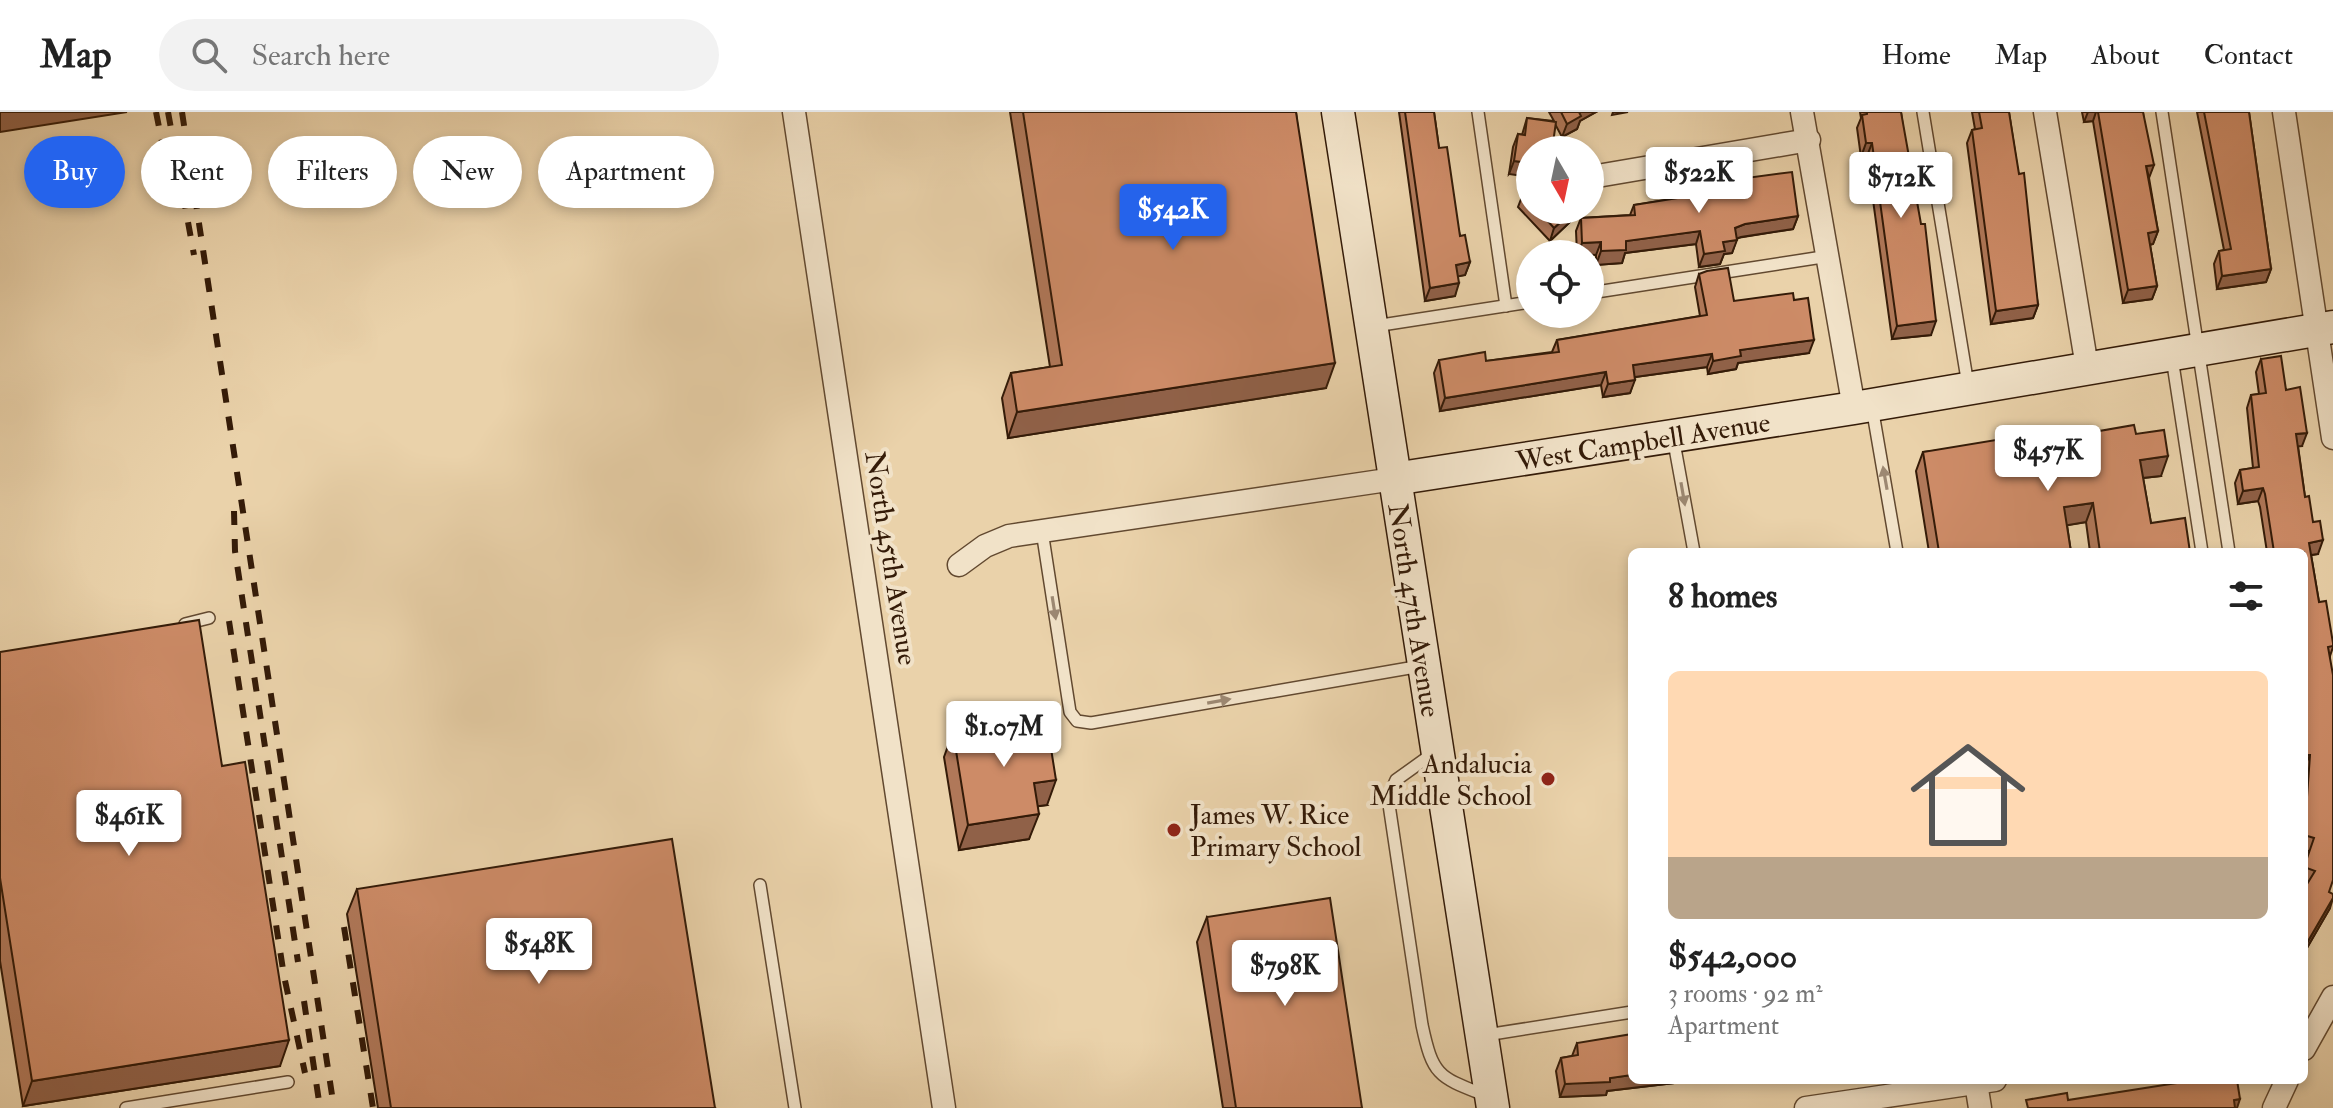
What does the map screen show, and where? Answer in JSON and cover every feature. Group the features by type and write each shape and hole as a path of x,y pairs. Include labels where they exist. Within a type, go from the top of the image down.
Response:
{"street":[{"name":"North 45th Avenue","path":"794,112 944,1108"},
{"name":"North 47th Avenue","path":"1338,112 1492,1103"},
{"path":"1802,112 1829,256 1863,406"},
{"path":"2045,112 2087,367"},
{"path":"2284,112 2324,329 2333,438"},
{"path":"1604,175 1809,140"},
{"name":"West Campbell Avenue","path":"959,565 985,546 1009,536 1673,436 2324,329"},
{"path":"2308,1036 2333,997"},
{"path":"1806,1108 1858,1104 1968,1084"},
{"path":"1980,1108 1984,1084"},
{"path":"2274,1108 2285,1084"}],"lane":[{"path":"1478,112 1506,306"},
{"path":"1923,112 1968,386"},
{"path":"2162,112 2202,548"},
{"path":"1604,291 1829,256"},
{"path":"1370,326 1516,304"},
{"path":"2185,351 2228,548"},
{"path":"1863,406 1896,548"},
{"path":"1673,436 1693,548"},
{"path":"1042,531 1070,712 1077,721 1091,723 1424,666"},
{"path":"171,627 209,618"},
{"path":"1437,751 1396,780 1388,798 1422,1025 1430,1063 1448,1080 1492,1103"},
{"path":"760,885 795,1108"},
{"path":"1481,1036 1628,1013"},
{"path":"126,1108 288,1082"}],"building":[{"path":"1023,112 1296,112 1335,363 1017,412 1011,373 1062,365"},
{"path":"1405,112 1434,112 1439,148 1447,147 1460,236 1465,235 1470,262 1456,265 1459,283 1430,288"},
{"path":"1561,112 1579,112 1581,116 1567,124"},
{"path":"1867,112 1901,112 1921,224 1925,224 1936,321 1897,326 1872,143 1866,143 1862,115"},
{"path":"1979,112 2009,112 2019,174 2024,173 2038,305 1996,311 1972,130 1982,128"},
{"path":"2098,112 2143,112 2154,165 2146,166 2158,231 2148,233 2157,286 2128,290"},
{"path":"2204,112 2249,112 2271,269 2222,276 2219,251 2231,249"},
{"path":"1527,118 1556,122 1554,136 1518,136 1525,135"},
{"path":"1792,172 1798,216 1735,228 1737,240 1723,242 1725,251 1704,254 1700,231 1626,241 1626,250 1604,251 1604,240 1582,240 1581,224 1604,224 1604,217 1635,215 1634,205 1747,187 1746,178"},
{"path":"1728,268 1734,301 1793,293 1794,300 1808,298 1814,340 1740,350 1741,356 1713,361 1712,354 1633,365 1635,380 1608,384 1606,372 1445,398 1439,360 1485,352 1486,361 1559,352 1557,340 1707,315 1699,274"},
{"path":"2281,356 2286,390 2300,387 2307,433 2296,434 2305,497 2309,496 2313,522 2320,521 2323,540 2309,543 2319,602 2326,601 2333,643 2328,647 2333,675 2333,880 2329,892 2333,898 2308,941 2308,882 2315,871 2308,868 2308,855 2314,838 2308,836 2308,548 2273,548 2263,488 2243,491 2240,470 2259,467 2251,395 2266,393 2261,359"},
{"path":"2134,425 2136,434 2164,430 2168,456 2140,460 2151,523 2185,518 2189,548 2099,548 2093,503 2064,507 2070,548 1938,548 1923,452 2051,431 2053,439"},
{"path":"199,620 222,766 245,762 289,1040 32,1081 0,878 0,652"},
{"path":"1046,717 1056,780 1034,783 1039,814 968,825 953,732"},
{"path":"672,839 715,1108 391,1108 357,889"},
{"path":"1330,898 1362,1108 1236,1108 1207,917"},
{"path":"1628,1035 1628,1076 1610,1078 1610,1082 1565,1084 1561,1058 1578,1055 1577,1043"},
{"path":"2170,1084 2238,1084 2240,1099 2234,1100 2235,1108 2028,1108 2026,1100 2067,1093 2068,1100"}],"railway":[{"path":"156,112 161,136"},
{"path":"168,112 194,255"},
{"path":"182,112 334,1108"},
{"path":"234,511 235,551 298,962"},
{"path":"229,621 284,976 305,1073"},
{"path":"344,927 373,1108"},
{"path":"304,1001 320,1108"}],"place":[{"name":"Andalucia Middle School","path":"1548,779"},
{"name":"James W. Rice Primary School","path":"1174,830"}]}
